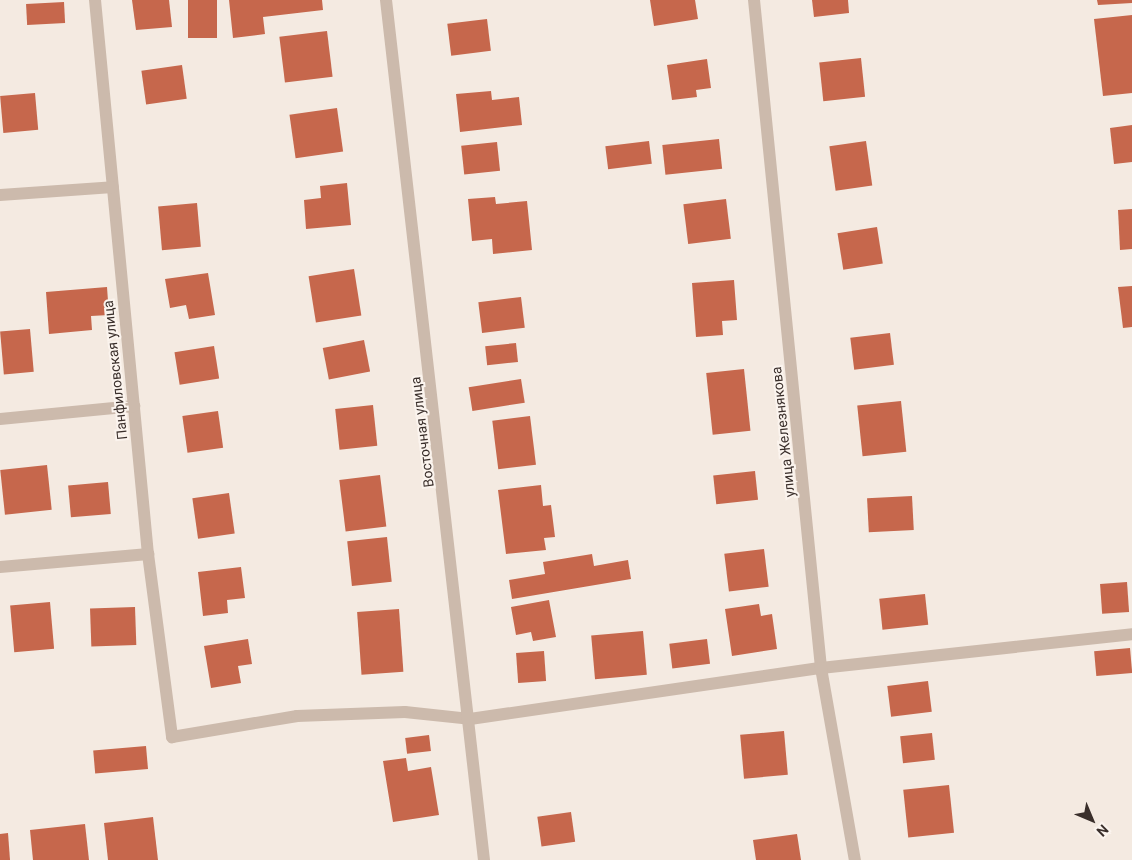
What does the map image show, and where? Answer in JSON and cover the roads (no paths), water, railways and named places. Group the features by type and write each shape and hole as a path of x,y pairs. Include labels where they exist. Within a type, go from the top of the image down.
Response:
{"street":[{"name":"Панфиловская улица","path":"94,0 148,554 172,737 297,716 405,712 470,719"},
{"name":"Восточная улица","path":"386,0 470,719 484,860"},
{"name":"улица Железнякова","path":"754,0 821,668 855,860"},
{"path":"0,195 113,187"},
{"path":"0,419 134,406"},
{"path":"0,567 148,554"},
{"path":"470,719 821,668 1132,634"}]}
